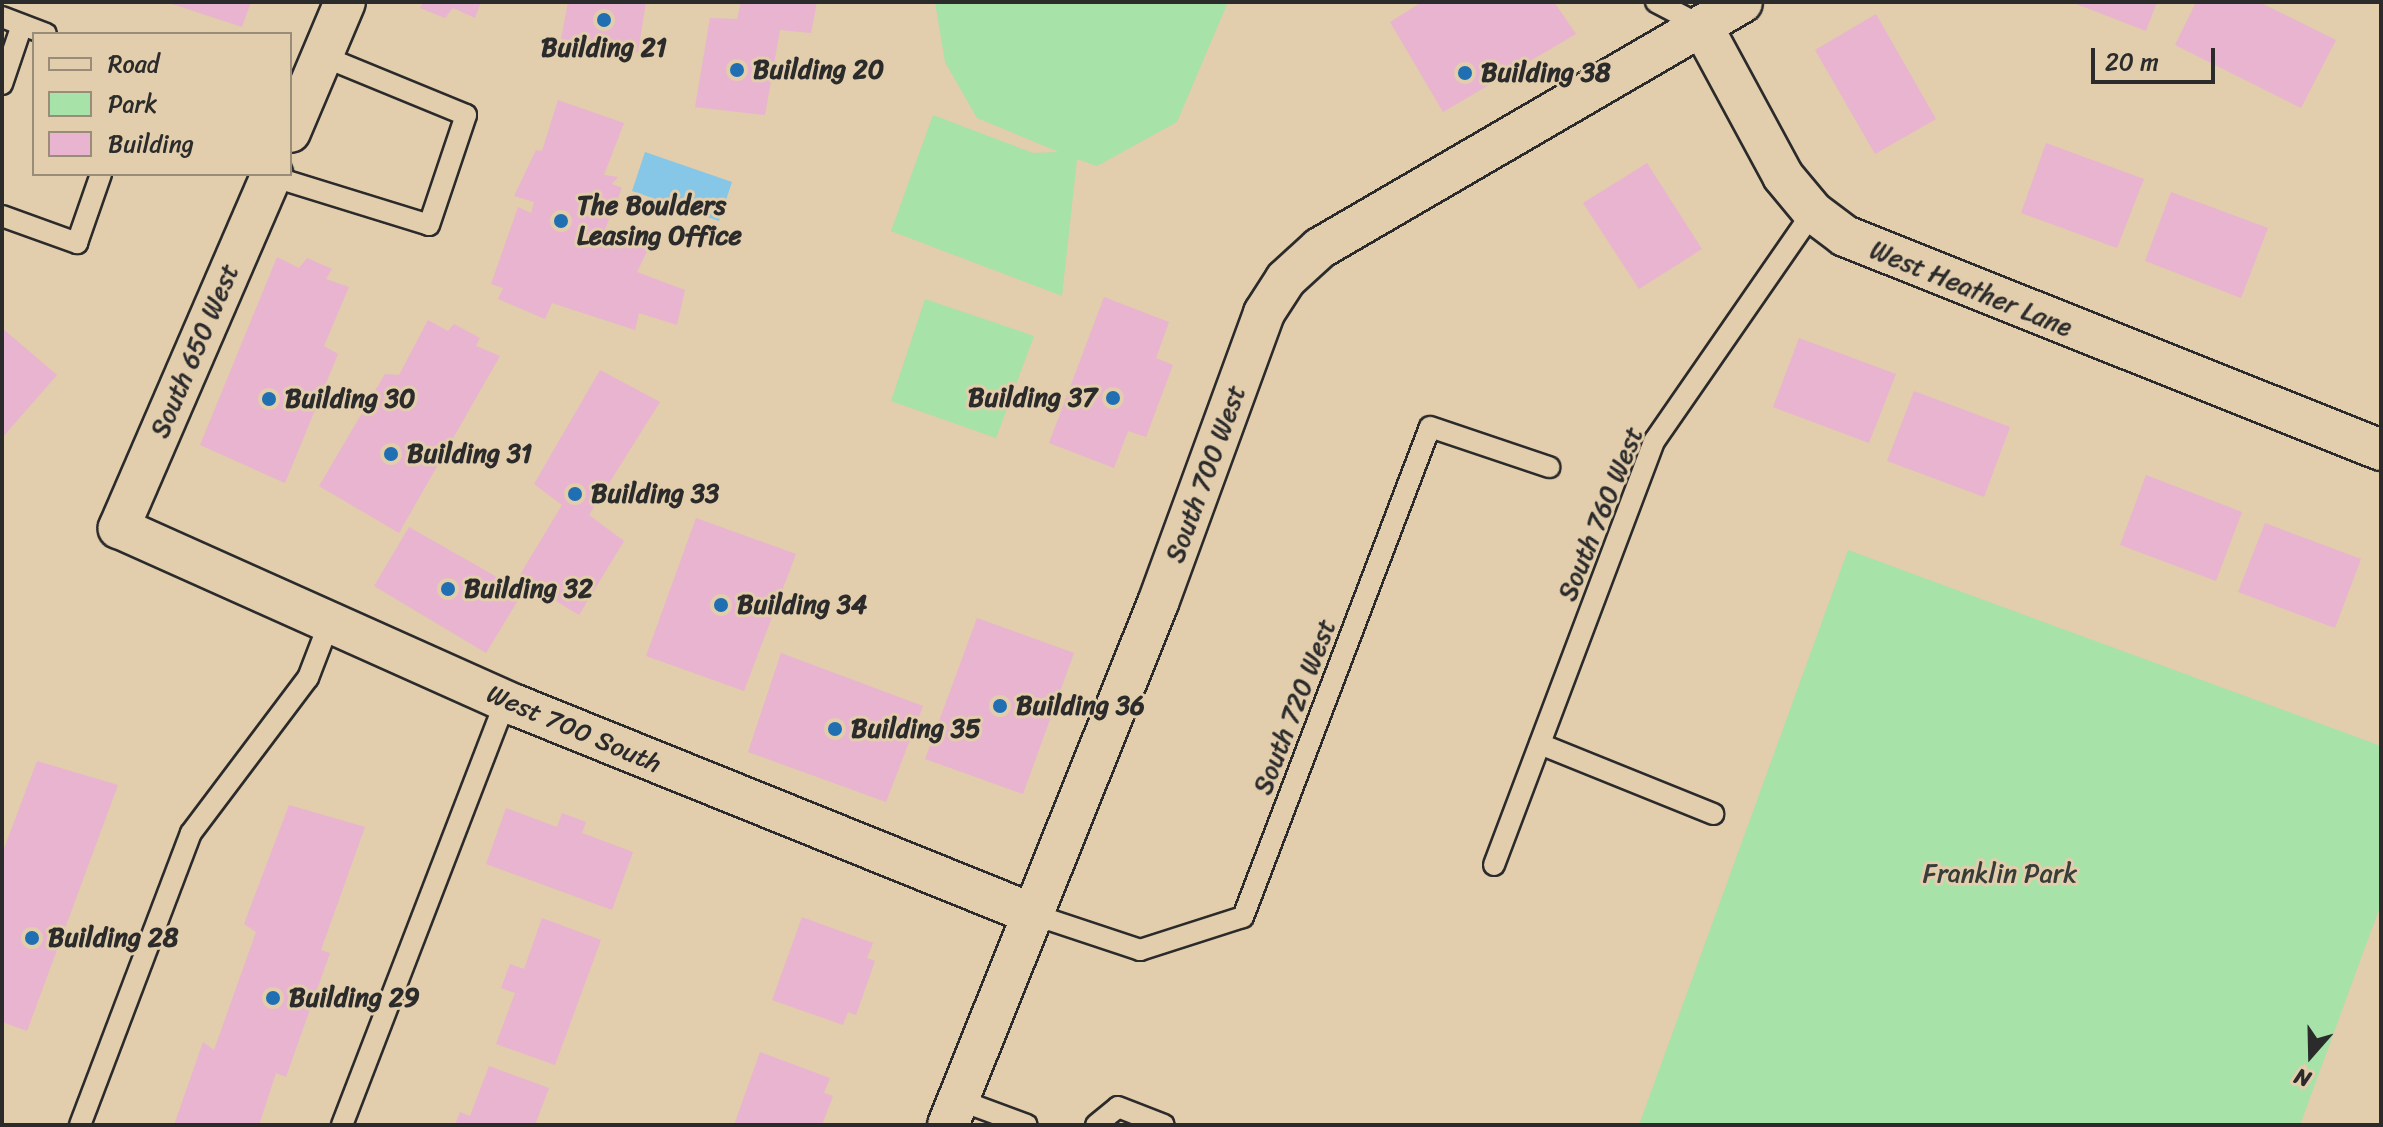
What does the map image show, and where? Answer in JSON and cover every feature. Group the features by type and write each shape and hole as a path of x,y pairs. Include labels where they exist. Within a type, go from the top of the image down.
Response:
{"street":[{"path":"292,119 345,2"},
{"path":"1702,26 1742,2"},
{"name":"West Heather Lane","path":"1702,26 1783,176 1813,212 1897,262 2381,450"},
{"name":"South 700 West","path":"954,1113 1035,915 1264,313 1286,279 1320,248 1702,26"},
{"name":"South 650 West","path":"119,528 272,176"},
{"name":"West 700 South","path":"119,528 328,626 506,701 699,766 1035,915"}],"lane":[{"path":"1656,2 1702,26"},
{"path":"2,17 41,32"},
{"path":"2,84 22,25"},
{"path":"275,176 429,225 466,115 322,56"},
{"path":"2,216 77,243 100,176"},
{"name":"South 760 West","path":"1494,865 1655,440 1813,212"},
{"name":"South 720 West","path":"1035,915 1140,950 1243,917 1430,427 1549,467"},
{"path":"80,1125 191,833 308,678 328,626"},
{"path":"342,1125 506,701"},
{"path":"1540,744 1713,814"},
{"path":"1096,1125 1118,1107 1164,1125"},
{"path":"954,1113 1027,1125"}],"green space":[{"path":"935,2 1228,2 1177,122 1097,166 1077,159 1062,296 891,231 933,115 1033,153 1059,152 977,118 945,62"},
{"path":"925,299 1034,336 996,438 891,401"},
{"name":"Franklin Park","path":"1848,550 2381,746 2381,904 2300,1125 1639,1125"}],"water":[{"path":"645,152 732,182 719,221 632,191"}],"building":[{"path":"166,2 251,2 242,27"},
{"path":"423,2 481,2 475,18 453,8 445,18 420,8"},
{"name":"Building 21","path":"568,2 646,2 638,52 615,46 608,58 582,53 585,42 561,39"},
{"name":"Building 20","path":"741,2 817,2 811,33 780,30 765,115 695,107 710,18 737,19"},
{"name":"Building 38","path":"1422,2 1554,2 1576,34 1443,112 1390,22"},
{"path":"2071,2 2157,2 2146,31"},
{"path":"2196,2 2259,2 2336,40 2301,108 2175,45"},
{"path":"1876,14 1936,119 1875,154 1815,50"},
{"name":"The Boulders Leasing Office","path":"558,100 624,123 604,175 618,177 612,184 622,188 605,229 650,245 637,272 685,290 677,325 639,313 635,330 552,303 545,319 498,299 503,288 491,284 518,207 531,213 534,202 514,196 536,150 542,151"},
{"path":"2046,143 2144,179 2117,248 2021,213"},
{"path":"1647,163 1702,249 1639,289 1583,203"},
{"path":"2171,192 2268,228 2241,298 2145,261"},
{"name":"Building 30","path":"277,257 299,268 307,258 332,269 326,279 349,287 324,346 338,354 285,483 200,445"},
{"name":"Building 37","path":"1104,297 1169,322 1156,358 1173,365 1146,437 1128,431 1114,468 1049,443"},
{"name":"Building 31","path":"428,320 448,331 454,324 480,338 476,346 500,356 399,533 319,486 385,374 399,375"},
{"path":"2,328 57,375 2,438"},
{"path":"1799,338 1896,374 1869,443 1773,407"},
{"name":"Building 33","path":"600,370 660,402 589,515 624,541 579,615 518,578 562,505 534,484"},
{"path":"1914,391 2010,427 1984,497 1887,461"},
{"path":"2146,475 2242,512 2216,581 2120,545"},
{"name":"Building 34","path":"696,518 796,554 744,691 646,656"},
{"path":"2265,523 2361,559 2335,628 2238,592"},
{"name":"Building 32","path":"409,527 523,592 486,653 374,586"},
{"name":"Building 36","path":"977,618 1074,653 1023,794 925,759"},
{"name":"Building 35","path":"781,653 923,706 886,802 748,752"},
{"name":"Building 28","path":"37,761 118,785 27,1031 2,1022 2,854"},
{"name":"Building 29","path":"289,805 365,827 321,950 330,953 286,1077 276,1073 259,1125 174,1125 203,1042 214,1050 256,932 244,924"},
{"path":"506,808 557,827 562,813 586,822 582,833 633,852 612,910 486,864"},
{"path":"802,917 873,943 867,958 875,961 856,1015 848,1012 843,1025 772,1000"},
{"path":"542,918 601,940 555,1065 496,1044 515,993 501,988 510,964 524,969"},
{"path":"760,1052 830,1078 824,1093 833,1096 822,1125 734,1125"},
{"path":"489,1066 549,1088 535,1125 455,1125 460,1112 470,1116"}],"place":[{"name":"Building 21","path":"604,20"},
{"name":"Building 20","path":"737,70"},
{"name":"Building 38","path":"1465,73"},
{"name":"The Boulders Leasing Office","path":"561,221"},
{"name":"Building 37","path":"1113,398"},
{"name":"Building 30","path":"269,399"},
{"name":"Building 31","path":"391,454"},
{"name":"Building 33","path":"575,494"},
{"name":"Building 32","path":"448,589"},
{"name":"Building 34","path":"721,605"},
{"name":"Building 36","path":"1000,706"},
{"name":"Building 35","path":"835,729"},
{"name":"Building 28","path":"32,938"},
{"name":"Building 29","path":"273,998"}]}
